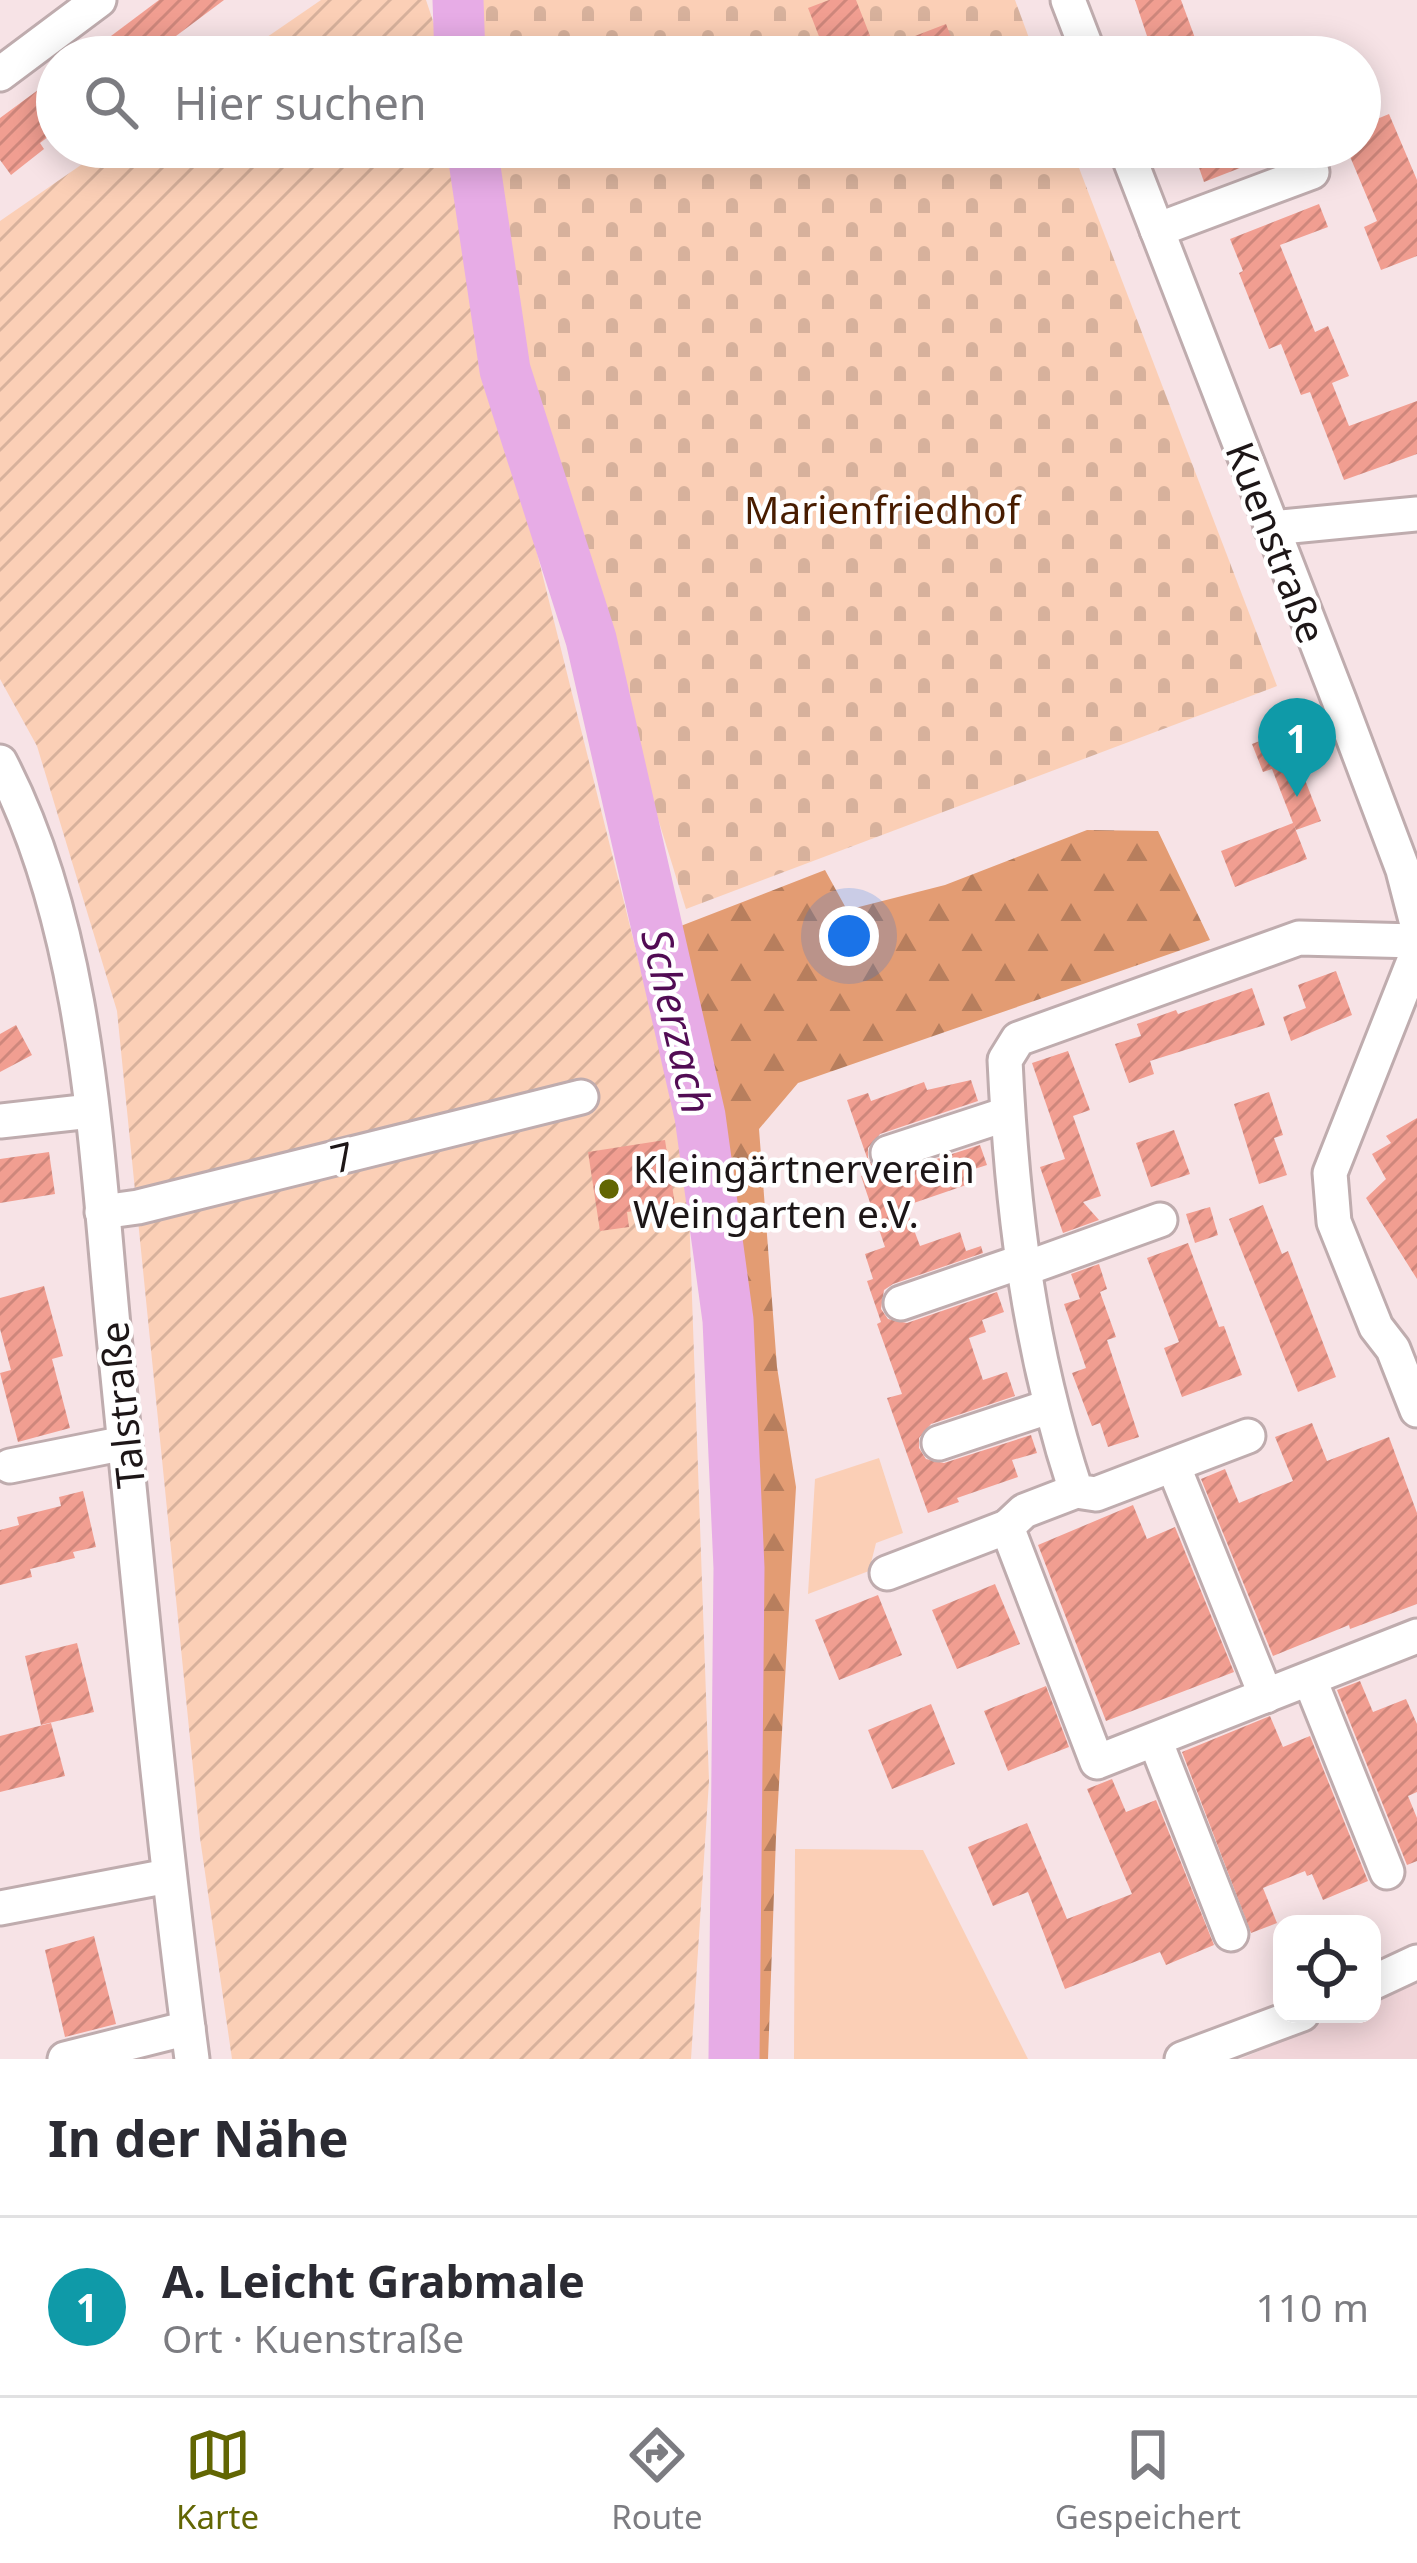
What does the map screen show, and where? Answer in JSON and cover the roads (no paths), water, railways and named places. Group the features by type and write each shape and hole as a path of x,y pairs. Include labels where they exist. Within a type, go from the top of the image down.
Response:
{"street":[{"path":"51,36 99,0"},
{"path":"1068,0 1082,36"},
{"path":"0,74 36,47"},
{"name":"Kuenstraße","path":"1133,168 1395,849 1417,924"},
{"path":"1156,230 1312,172"},
{"path":"1271,528 1417,514"},
{"name":"Talstraße","path":"2,770 44,874 76,990 189,2043"},
{"path":"1076,1491 1048,1406 1023,1265 1005,1060 1018,1039 1299,938 1417,941"},
{"path":"1417,952 1336,1151 1330,1186 1334,1222 1376,1327 1394,1349 1417,1410"},
{"name":"7","path":"102,1212 580,1097"},
{"path":"0,1121 91,1111"},
{"path":"888,1153 1007,1114"},
{"path":"901,1303 1160,1220"},
{"path":"939,1443 1048,1406"},
{"path":"887,1573 1007,1527 1024,1510 1076,1491 1096,1494 1248,1436"},
{"path":"10,1466 125,1443"},
{"path":"1173,1465 1266,1696"},
{"path":"1007,1527 1097,1762 1417,1636"},
{"path":"1310,1679 1387,1873"},
{"path":"1155,1740 1231,1934"},
{"path":"0,1908 168,1876"},
{"path":"1381,1979 1417,1962"},
{"path":"1182,2059 1278,2023"},
{"path":"65,2059 189,2043"}],"waterway":[{"name":"Scherzach","path":"458,0 459,36"},
{"name":"Scherzach","path":"475,168 505,370 591,639 700,1116 728,1320 739,1568 734,2059"}],"place":[{"name":"A. Leicht Grabmale","path":"1297,797"},
{"name":"Kleingärtnerverein Weingarten e.V.","path":"609,1189"}],"park label":[{"name":"Marienfriedhof","path":"882,508"}]}
